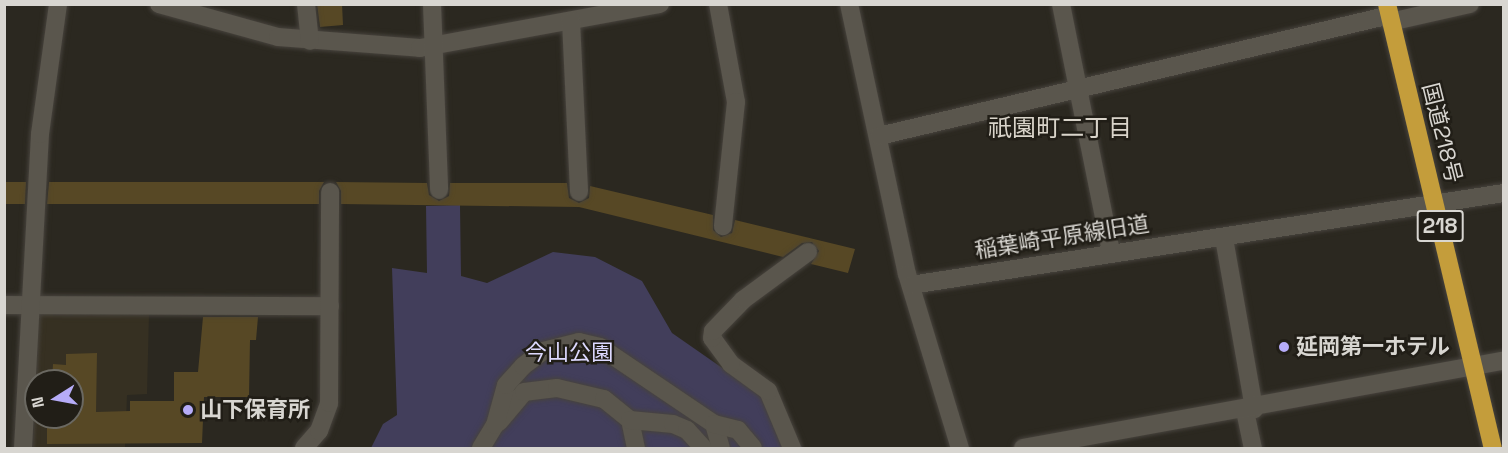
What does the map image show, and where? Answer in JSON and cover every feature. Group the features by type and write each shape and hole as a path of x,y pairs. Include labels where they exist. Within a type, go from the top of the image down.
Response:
{"highway":[{"name":"国道218号","path":"1389,14 1493,448"}],"street":[{"path":"22,448 40,134 58,4"},
{"path":"159,4 310,41 434,46 660,4"},
{"path":"306,4 310,41"},
{"path":"432,4 439,190"},
{"path":"718,4 736,102 723,226"},
{"path":"849,4 911,285 960,448"},
{"path":"1061,4 1111,253"},
{"path":"879,136 1077,86 1389,14 1470,4"},
{"path":"571,21 579,192"},
{"path":"304,448 319,431 328,403 330,192"},
{"name":"稲葉崎平原線旧道","path":"911,285 1503,193"},
{"path":"1224,238 1250,410 1253,448"},
{"path":"792,448 768,391 730,364 711,338 713,331 743,300 808,252"},
{"path":"4,305 330,306"},
{"path":"495,425 500,397 523,366 543,351 579,342 600,347 714,424 738,430 753,448"},
{"path":"1023,448 1250,410 1503,361"},
{"path":"481,448 515,399 536,387 604,399 630,420 672,424 687,430 703,448"},
{"path":"630,420 636,448"},
{"path":"714,424 721,448"}],"shaded area":[{"path":"39,314 149,314 147,394 127,395 125,448 33,448 34,429 84,429 84,369 37,369"}],"green space":[{"name":"今山公園","path":"460,205 461,276 487,283 553,252 595,257 642,281 672,333 764,397 774,417 803,448 371,448 383,424 397,415 392,268 427,273 426,206"}],"building":[{"path":"317,4 342,4 343,25 320,27"},
{"path":"4,182 26,182 25,204 4,204"},
{"path":"49,182 324,182 319,191 319,204 47,204"},
{"path":"336,182 427,183 429,195 439,201 449,196 450,183 567,183 569,198 579,203 589,198 590,186 713,215 713,230 721,237 732,233 735,220 855,249 848,273 811,264 819,251 812,242 802,243 783,257 579,207 341,204 341,191"},
{"path":"203,317 258,317 256,340 250,340 249,397 204,397 202,443 47,444 47,429 84,429 84,369 53,369 53,364 66,365 66,354 97,353 96,412 130,411 130,401 174,401 174,372 198,372"}],"place":[{"name":"延岡第一ホテル","path":"1284,347"},
{"name":"山下保育所","path":"188,410"}],"district":[{"name":"祇園町二丁目","path":"1060,128"}]}
